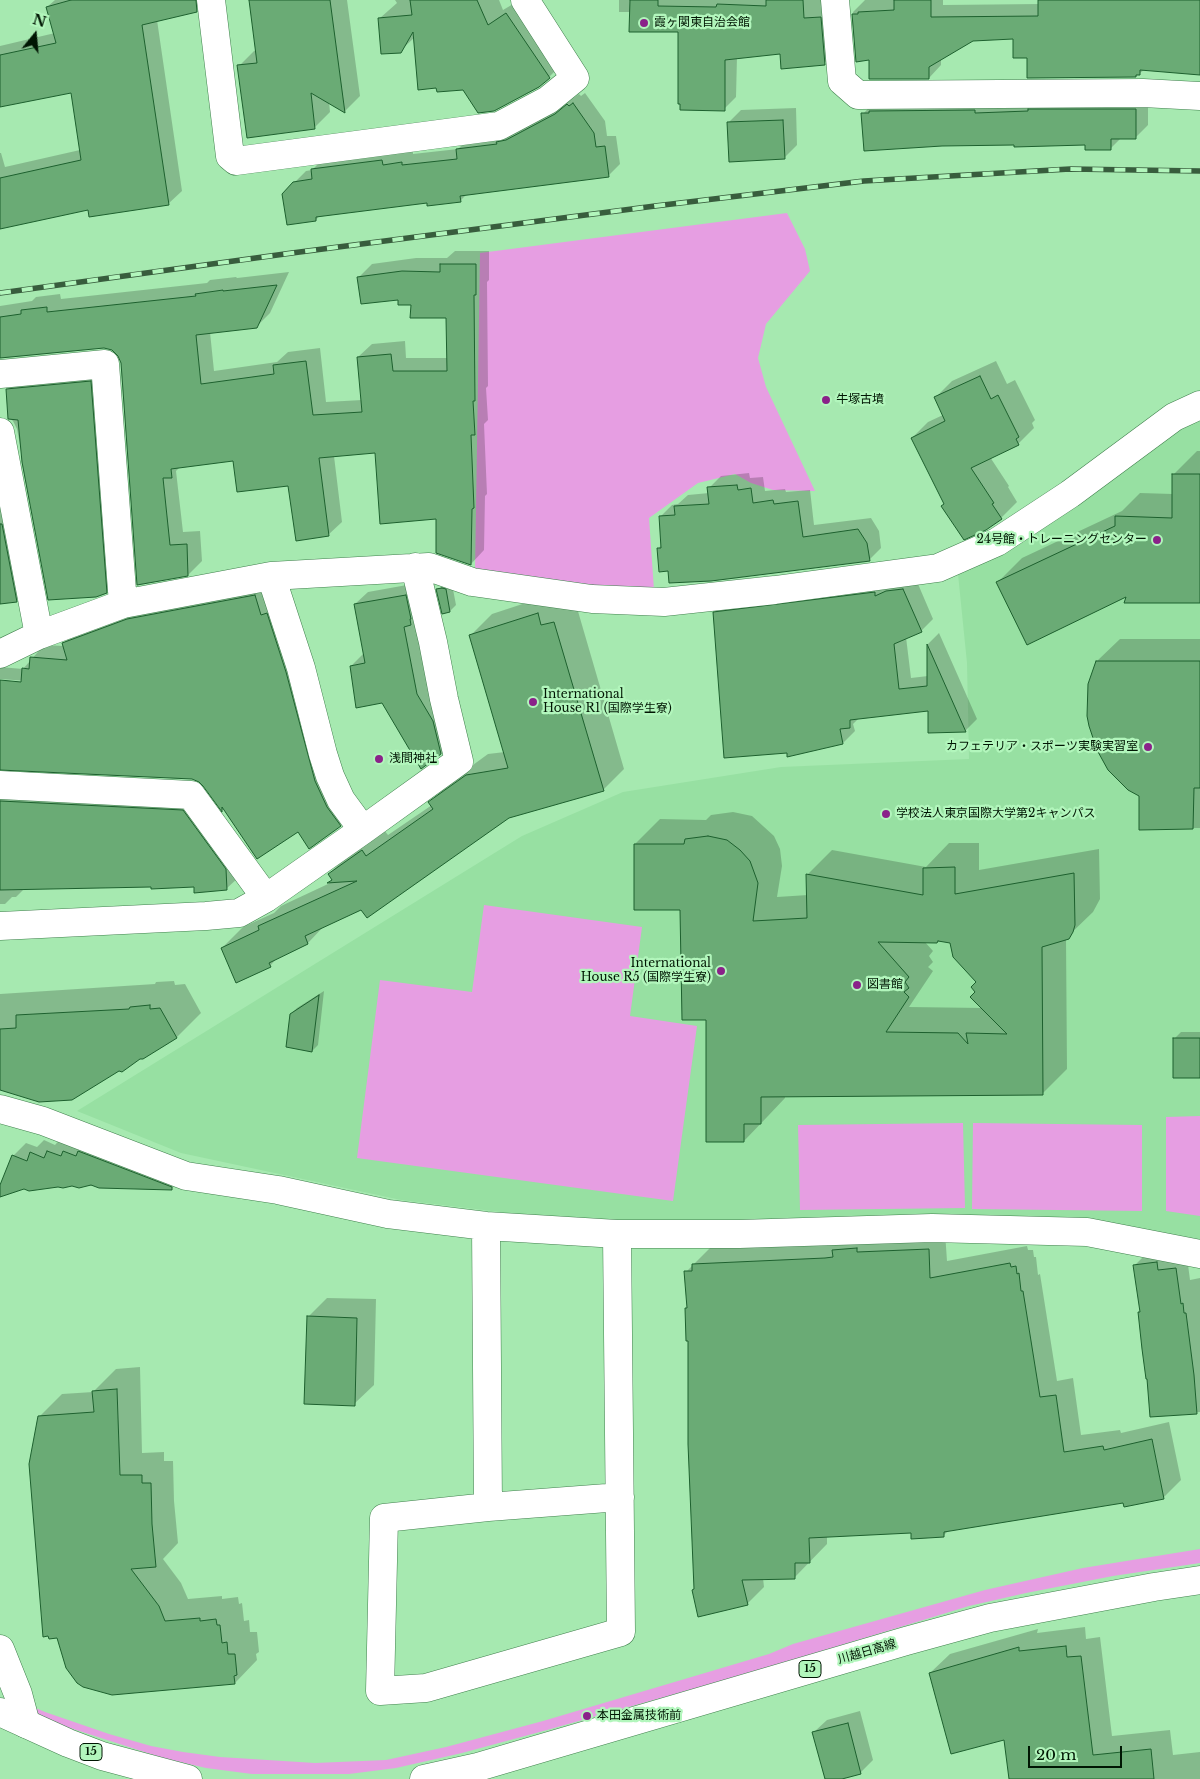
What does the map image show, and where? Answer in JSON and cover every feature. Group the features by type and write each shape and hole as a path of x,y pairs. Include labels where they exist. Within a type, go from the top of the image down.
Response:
{"street":[{"path":"211,0 230,156 236,161 499,126 548,100 575,78 525,0"},
{"path":"835,0 842,81 858,95 1143,93 1200,96"},
{"path":"0,374 105,364 123,604"},
{"path":"1,651 123,604 271,576 428,567 481,584 592,599 664,602 775,590 938,568 997,542 1070,494 1174,417 1200,405"},
{"path":"0,432 6,494 39,635"},
{"path":"0,926 239,913 266,898 364,830 459,760 416,567"},
{"path":"271,576 301,668 330,776 341,800 364,830"},
{"path":"0,784 191,795 266,898"},
{"path":"0,1109 43,1121 186,1176 278,1190 388,1214 486,1226 617,1234 739,1234 932,1228 1087,1232 1200,1254"},
{"path":"486,1226 488,1507"},
{"path":"617,1234 620,1497 621,1632 426,1688 380,1691 384,1518 488,1507 620,1497"},
{"name":"川越日高線","path":"424,1779 479,1773 906,1641 990,1618 1200,1580"},
{"path":"0,1649 18,1694 26,1724"},
{"name":"15","path":"0,1712 68,1743 102,1756 188,1779"}],"shaded area":[{"path":"787,213 805,249 810,271 766,324 758,358 766,387 815,491 773,490 751,483 735,474 698,483 649,518 654,590 594,588 475,572 480,253"},
{"name":"学校法人東京国際大学第2キャンパス","path":"1200,417 1200,1240 790,1220 575,1221 401,1200 181,1153 77,1111 522,836 623,792 781,767 969,759 967,663 958,574 1015,544 1076,507 1184,425"},
{"path":"484,905 642,927 630,1016 697,1026 673,1201 357,1158 380,980 472,992"},
{"path":"1200,1116 1200,1216 1166,1211 1166,1117"},
{"path":"963,1123 965,1208 800,1210 798,1125"},
{"path":"973,1123 1142,1125 1142,1211 972,1209"},
{"path":"1200,1549 1200,1563 1113,1576 969,1606 753,1672 462,1753 396,1768 349,1774 252,1774 206,1768 163,1758 67,1727 39,1716 31,1706 109,1734 151,1746 183,1752 220,1757 315,1763 386,1760 446,1747 543,1721 769,1654 793,1644 985,1590 1083,1568"}],"building":[{"path":"71,0 196,0 197,12 142,25 169,205 89,217 88,210 0,229 0,178 81,160 71,93 0,107 0,55 56,43 46,7"},
{"path":"249,0 330,0 345,113 311,93 315,129 247,138 237,65 257,63"},
{"path":"410,0 477,0 488,25 506,13 550,78 539,87 494,111 478,113 463,90 437,92 436,88 418,90 413,32 401,53 381,54 378,18 412,15"},
{"path":"630,0 658,0 658,6 716,7 717,4 766,6 766,0 803,0 804,18 821,17 825,65 781,69 780,54 725,60 725,111 680,110 680,104 678,104 678,32 629,32"},
{"path":"894,0 931,0 931,17 1038,16 1038,0 1200,0 1200,75 1140,70 1140,75 1136,75 1136,77 1027,78 1027,58 1013,58 1013,39 973,41 929,67 929,79 869,79 869,60 856,62 852,14 894,10"},
{"path":"573,103 594,133 596,147 605,146 609,177 460,196 461,202 427,206 427,203 316,217 316,221 287,225 282,194 293,182 312,179 311,169 382,160 383,165 402,162 402,165 457,159 456,149 497,144 496,142 506,140 555,114 567,104 569,106"},
{"path":"1028,109 1136,109 1136,139 1111,139 1111,150 1085,150 1085,145 1014,147 1014,145 942,146 864,151 861,113 869,113 869,111 975,110 975,113 1028,111"},
{"path":"783,120 785,159 729,162 727,122"},
{"path":"440,264 476,264 476,295 474,295 475,401 473,401 475,435 471,435 474,508 472,509 471,565 436,553 436,519 380,524 375,453 319,458 329,536 296,541 288,486 237,492 233,461 171,469 172,478 163,478 170,545 187,544 188,576 137,585 121,363 118,356 112,350 104,348 0,358 0,317 21,314 21,310 47,307 47,312 277,285 257,328 196,335 201,384 274,374 273,365 306,361 313,415 362,412 357,357 391,354 393,371 447,371 446,318 410,318 411,305 398,305 398,300 361,304 357,277 402,271 440,272"},
{"path":"980,376 991,399 998,395 1019,437 1016,439 1019,445 971,468 1002,519 986,530 964,540 941,506 944,504 911,438 945,421 934,397"},
{"path":"91,381 107,593 96,597 48,600 22,462 18,420 8,419 6,389"},
{"path":"1172,474 1200,474 1200,603 1124,603 1126,597 1027,645 996,582 1115,526 1115,516 1172,518"},
{"path":"737,485 738,490 751,488 753,503 773,500 774,504 798,501 803,537 858,529 867,543 870,561 711,581 669,583 668,571 659,572 657,548 661,548 659,516 675,515 674,506 709,504 707,487"},
{"path":"0,524 2,524 17,602 0,604"},
{"path":"436,589 446,589 450,612 442,614"},
{"path":"903,589 922,632 894,644 899,689 927,686 927,644 966,732 928,733 928,711 850,720 850,728 840,729 843,744 787,757 787,753 724,758 713,612 875,592 875,596 886,591"},
{"path":"255,595 261,615 267,613 286,672 315,781 327,807 341,826 309,849 298,832 257,859 222,807 222,812 203,786 192,779 0,770 0,680 21,682 22,668 29,669 30,657 67,660 62,643 127,619"},
{"path":"406,595 411,625 404,627 417,694 433,721 441,754 421,769 382,703 356,708 350,666 365,663 354,604"},
{"path":"538,613 541,625 554,622 604,791 509,818 367,918 361,910 305,936 308,944 269,963 271,967 236,983 221,948 259,930 258,926 357,881 327,883 332,880 328,874 362,850 366,856 433,809 428,802 466,775 508,768 469,635"},
{"name":"カフェテリア・スポーツ実験実習室","path":"1096,661 1200,661 1200,788 1194,788 1193,829 1139,830 1139,796 1128,790 1108,770 1097,750 1089,726 1087,716 1088,684"},
{"path":"0,801 183,810 226,869 227,890 194,893 194,887 151,889 151,887 0,890"},
{"path":"708,836 727,840 750,861 758,883 753,921 807,918 806,874 923,895 923,868 955,867 955,894 1074,873 1075,925 1073,932 1069,939 1042,947 1043,1095 761,1097 761,1124 744,1124 744,1142 706,1142 706,1020 682,1020 680,910 634,910 634,844 684,844 685,839","holes":["938,941 950,943 953,957 976,982 971,987 975,992 970,997 1007,1034 966,1033 968,1044 958,1033 886,1032 909,997 904,992 909,988 905,982 909,977 878,942 937,943"]},
{"path":"319,995 312,1052 286,1047 290,1014"},
{"path":"150,1005 150,1009 160,1008 177,1038 140,1059 122,1072 119,1071 72,1100 39,1102 0,1090 0,1029 16,1028 16,1015 129,1009 130,1007"},
{"path":"1173,1038 1200,1038 1200,1078 1173,1078"},
{"path":"47,1151 61,1156 63,1151 76,1156 78,1151 172,1187 172,1190 99,1188 91,1185 79,1188 72,1186 29,1191 24,1189 0,1197 0,1185 12,1155 27,1161 30,1152 44,1158"},
{"path":"857,1248 857,1252 929,1249 930,1278 1010,1263 1011,1267 1016,1266 1017,1274 1019,1273 1021,1291 1023,1291 1040,1397 1056,1395 1064,1452 1103,1446 1104,1450 1152,1439 1164,1499 1124,1507 1123,1503 944,1532 944,1537 911,1539 911,1533 809,1538 810,1563 795,1563 795,1579 742,1580 748,1605 698,1617 692,1590 694,1589 688,1444 688,1341 686,1341 685,1308 687,1308 684,1271 692,1271 692,1264 825,1258 833,1257 832,1250"},
{"path":"1157,1262 1158,1270 1176,1268 1181,1304 1183,1303 1184,1313 1186,1313 1197,1414 1150,1417 1138,1312 1140,1312 1133,1265"},
{"path":"307,1316 357,1318 355,1406 304,1404"},
{"path":"117,1389 120,1475 142,1475 142,1483 151,1483 156,1567 131,1569 159,1606 165,1621 200,1618 200,1621 216,1619 217,1625 220,1625 222,1643 227,1642 228,1654 235,1654 237,1675 234,1676 235,1684 112,1695 83,1687 77,1683 66,1668 57,1638 49,1639 48,1636 43,1637 29,1464 38,1416 94,1412 92,1391"},
{"path":"1066,1646 1067,1657 1081,1656 1093,1755 1151,1749 1154,1779 1009,1779 1004,1740 951,1754 929,1673 1019,1647 1019,1651"},
{"path":"848,1723 861,1774 842,1779 825,1779 812,1732"}],"railway":[{"path":"0,293 292,253 864,181 1070,169 1200,171"}],"place":[{"name":"霞ヶ関東自治会館","path":"644,23"},
{"name":"牛塚古墳","path":"826,400"},
{"name":"24号館・トレーニングセンター","path":"1157,540"},
{"name":"International House R1 (国際学生寮)","path":"533,702"},
{"name":"カフェテリア・スポーツ実験実習室","path":"1148,747"},
{"name":"浅間神社","path":"379,759"},
{"name":"学校法人東京国際大学第2キャンパス","path":"886,814"},
{"name":"International House R5 (国際学生寮)","path":"721,971"},
{"name":"図書館","path":"857,985"},
{"name":"本田金属技術前","path":"587,1716"}]}
